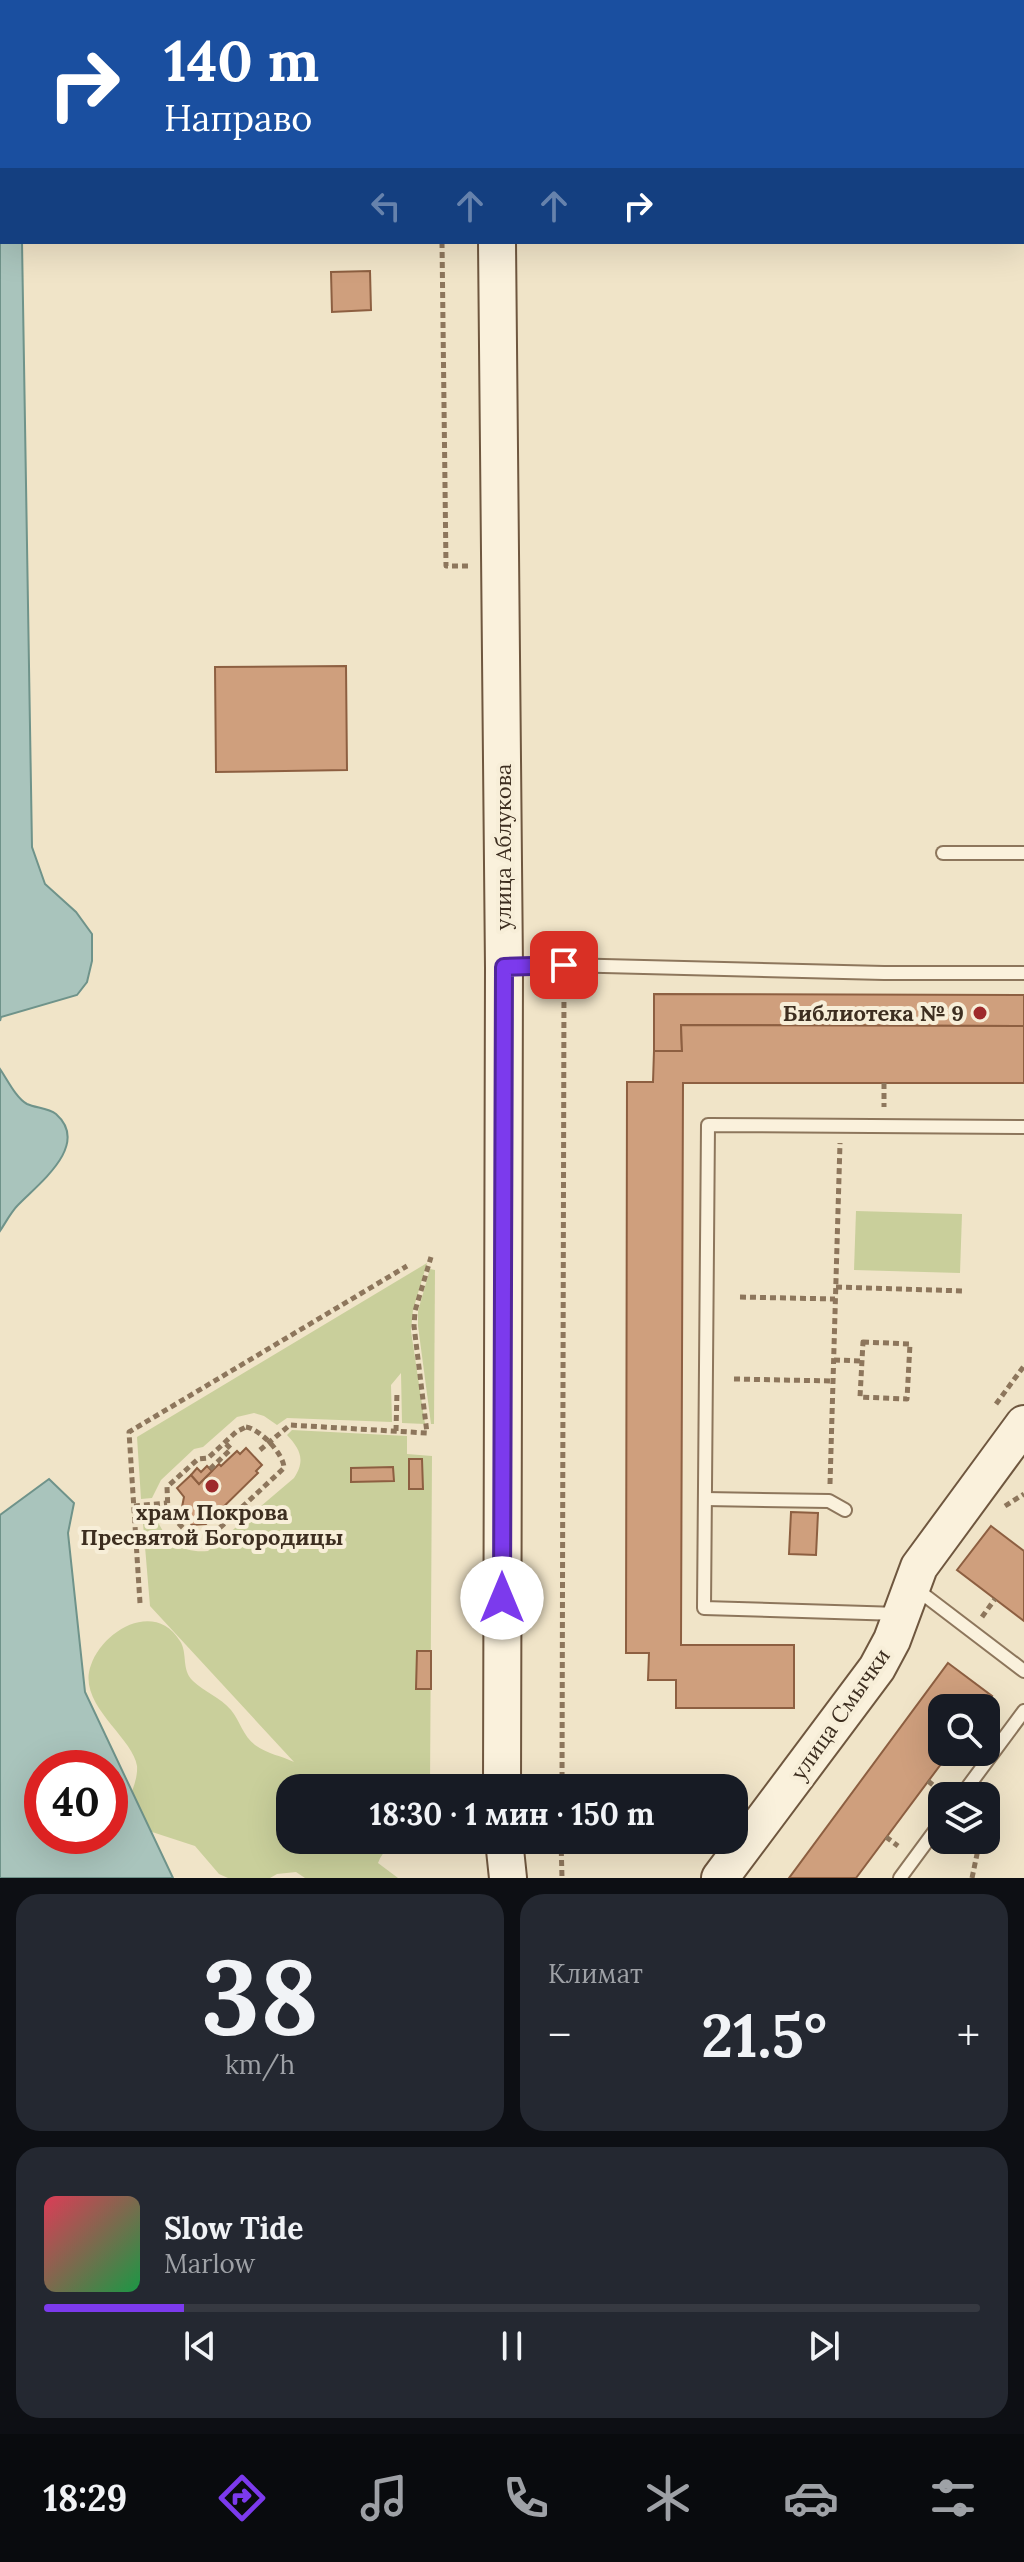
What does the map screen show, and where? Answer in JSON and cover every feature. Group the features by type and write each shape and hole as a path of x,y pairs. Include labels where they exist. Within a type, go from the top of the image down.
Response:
{"street":[{"name":"улица Аблукова","path":"497,244 504,967 502,1774"},
{"name":"улица Смычки","path":"720,1878 877,1668 926,1554 1024,1424"},
{"path":"505,1854 508,1878"}],"lane":[{"path":"943,853 1024,853"},
{"path":"504,967 564,965 884,973 1024,973"},
{"path":"1024,1127 708,1125 704,1608 906,1600 1024,1671"},
{"path":"705,1499 829,1501 845,1510"},
{"path":"971,1782 1024,1711"},
{"path":"900,1878 928,1840"}],"path":[{"path":"442,244 446,566 479,566"},
{"path":"562,1774 564,965"},
{"path":"884,1083 884,1112"},
{"path":"829,1501 840,1126"},
{"path":"260,1450 290,1425 427,1433 414,1326 415,1311 431,1257"},
{"path":"140,1603 129,1432 407,1266"},
{"path":"836,1287 964,1291"},
{"path":"740,1297 835,1299"},
{"path":"863,1342 910,1344 907,1399 860,1397 862,1361 863,1342"},
{"path":"834,1360 862,1361"},
{"path":"734,1379 833,1381"},
{"path":"396,1431 397,1391"},
{"path":"246,1427 256,1429 268,1443 283,1459 284,1468 208,1538 200,1539 190,1534 168,1511 167,1487 198,1459 208,1458 246,1427"},
{"path":"210,1469 231,1449 225,1443"},
{"path":"994,1514 1024,1494"},
{"path":"134,1506 167,1503"},
{"path":"989,1628 980,1620 995,1599"},
{"path":"886,1837 902,1848"},
{"path":"561,1854 562,1878"},
{"path":"972,1878 977,1854"}],"green space":[{"path":"856,1211 962,1214 960,1273 854,1270"},
{"path":"427,1263 413,1310 411,1331 425,1424 402,1423 401,1373 391,1385 392,1422 287,1418 277,1425 254,1413 237,1417 203,1447 194,1449 161,1480 152,1498 141,1499 137,1437"},
{"path":"430,1269 435,1270 434,1424 431,1424 418,1326 418,1311"},
{"path":"292,1430 407,1436 407,1454 432,1456 430,1774 276,1774 276,1854 383,1854 378,1863 398,1878 305,1878 296,1872 270,1878 228,1878 219,1874 195,1846 146,1830 128,1802 137,1775 133,1755 91,1693 91,1665 106,1641 131,1624 144,1621 157,1623 169,1629 180,1641 189,1677 231,1710 251,1741 264,1751 294,1762 150,1606 142,1511 153,1509 166,1535 180,1546 188,1550 208,1551 294,1478 300,1460 298,1450 287,1435"}],"water":[{"path":"0,244 22,244 32,847 45,884 76,912 92,934 92,961 87,982 77,995 1,1017 0,1021"},
{"path":"0,1069 23,1101 56,1114 65,1126 68,1138 58,1163 15,1208 0,1231"},
{"path":"49,1479 74,1503 68,1533 85,1692 112,1750 24,1750 24,1854 128,1854 128,1783 173,1878 0,1878 0,1515"}],"building":[{"path":"370,271 371,310 332,312 331,272"},
{"path":"346,666 347,770 216,772 215,667"},
{"path":"654,994 1024,995 1024,1026 681,1025 682,1051 654,1051"},
{"path":"681,1025 1024,1026 1024,1083 683,1083 681,1645 794,1645 794,1708 676,1708 676,1680 648,1680 649,1653 626,1653 627,1082 653,1082 654,1051 682,1051"},
{"name":"храм Покрова Пресвятой Богородицы","path":"246,1448 262,1465 256,1471 258,1473 206,1524 192,1525 181,1512 184,1497 177,1488 191,1475 199,1484 219,1464 221,1466 237,1451 240,1454"},
{"path":"409,1459 422,1459 423,1489 409,1489"},
{"path":"207,1466 212,1471 199,1484 191,1475 197,1468 201,1472"},
{"path":"393,1467 394,1481 351,1482 351,1468"},
{"path":"791,1512 818,1513 816,1555 789,1554"},
{"path":"991,1526 1024,1551 1024,1621 957,1570"},
{"path":"417,1651 431,1651 431,1689 416,1689"},
{"path":"948,1663 989,1694 928,1694 928,1766 940,1766 856,1878 789,1878"}],"place":[{"name":"Библиотека № 9","path":"980,1013"},
{"name":"храм Покрова Пресвятой Богородицы","path":"212,1486"}],"route":[{"path":"502,1598 504,967 564,965"}]}
